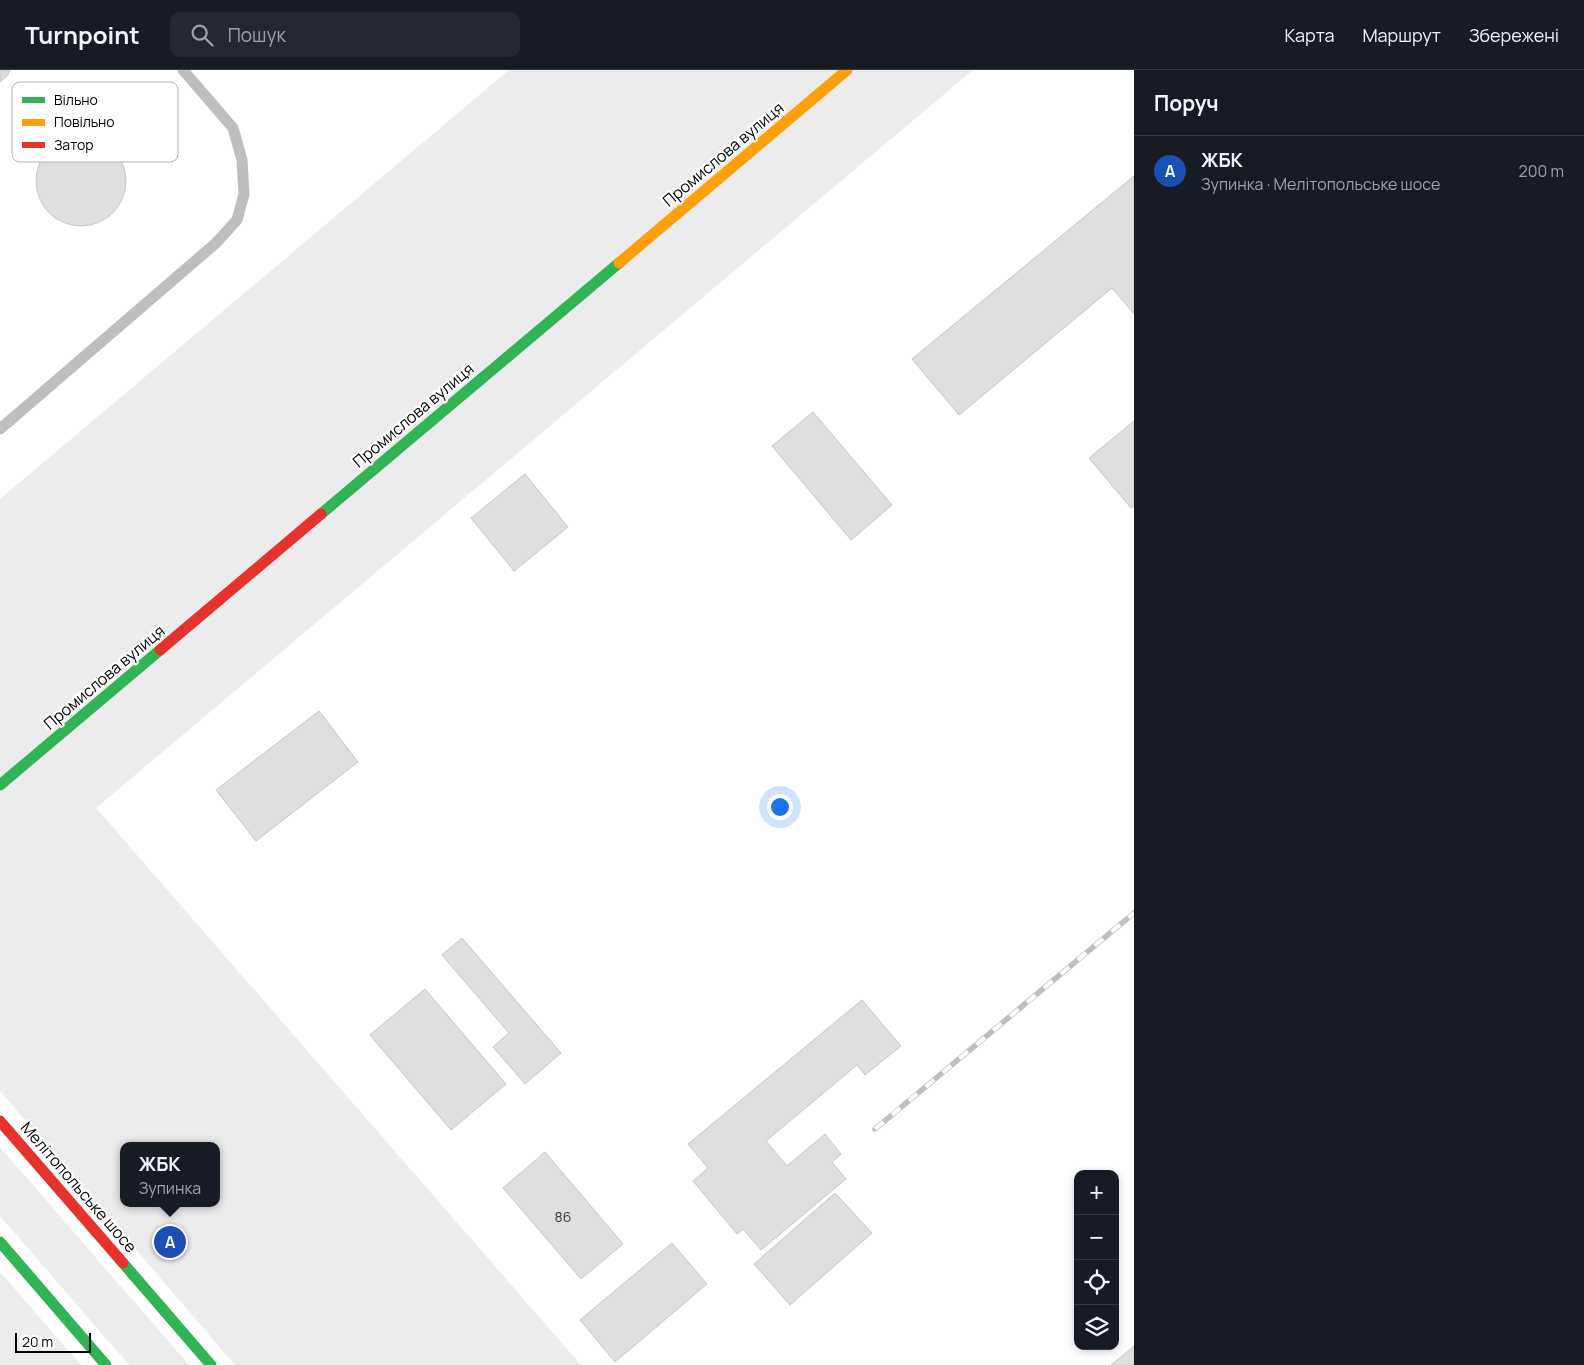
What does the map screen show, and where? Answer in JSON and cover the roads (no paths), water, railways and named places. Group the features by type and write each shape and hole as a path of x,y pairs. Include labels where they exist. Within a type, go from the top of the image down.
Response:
{"street":[{"name":"Промислова вулиця","path":"0,785 847,70"},
{"name":"Мелітопольське шосе","path":"0,1121 211,1365"},
{"path":"0,1242 106,1365"}],"lane":[{"path":"0,429 216,243 237,220 244,194 242,160 233,128 183,70"}],"railway":[{"path":"875,1129 1134,913"}],"place":[{"name":"ЖБК","path":"170,1242"}]}
